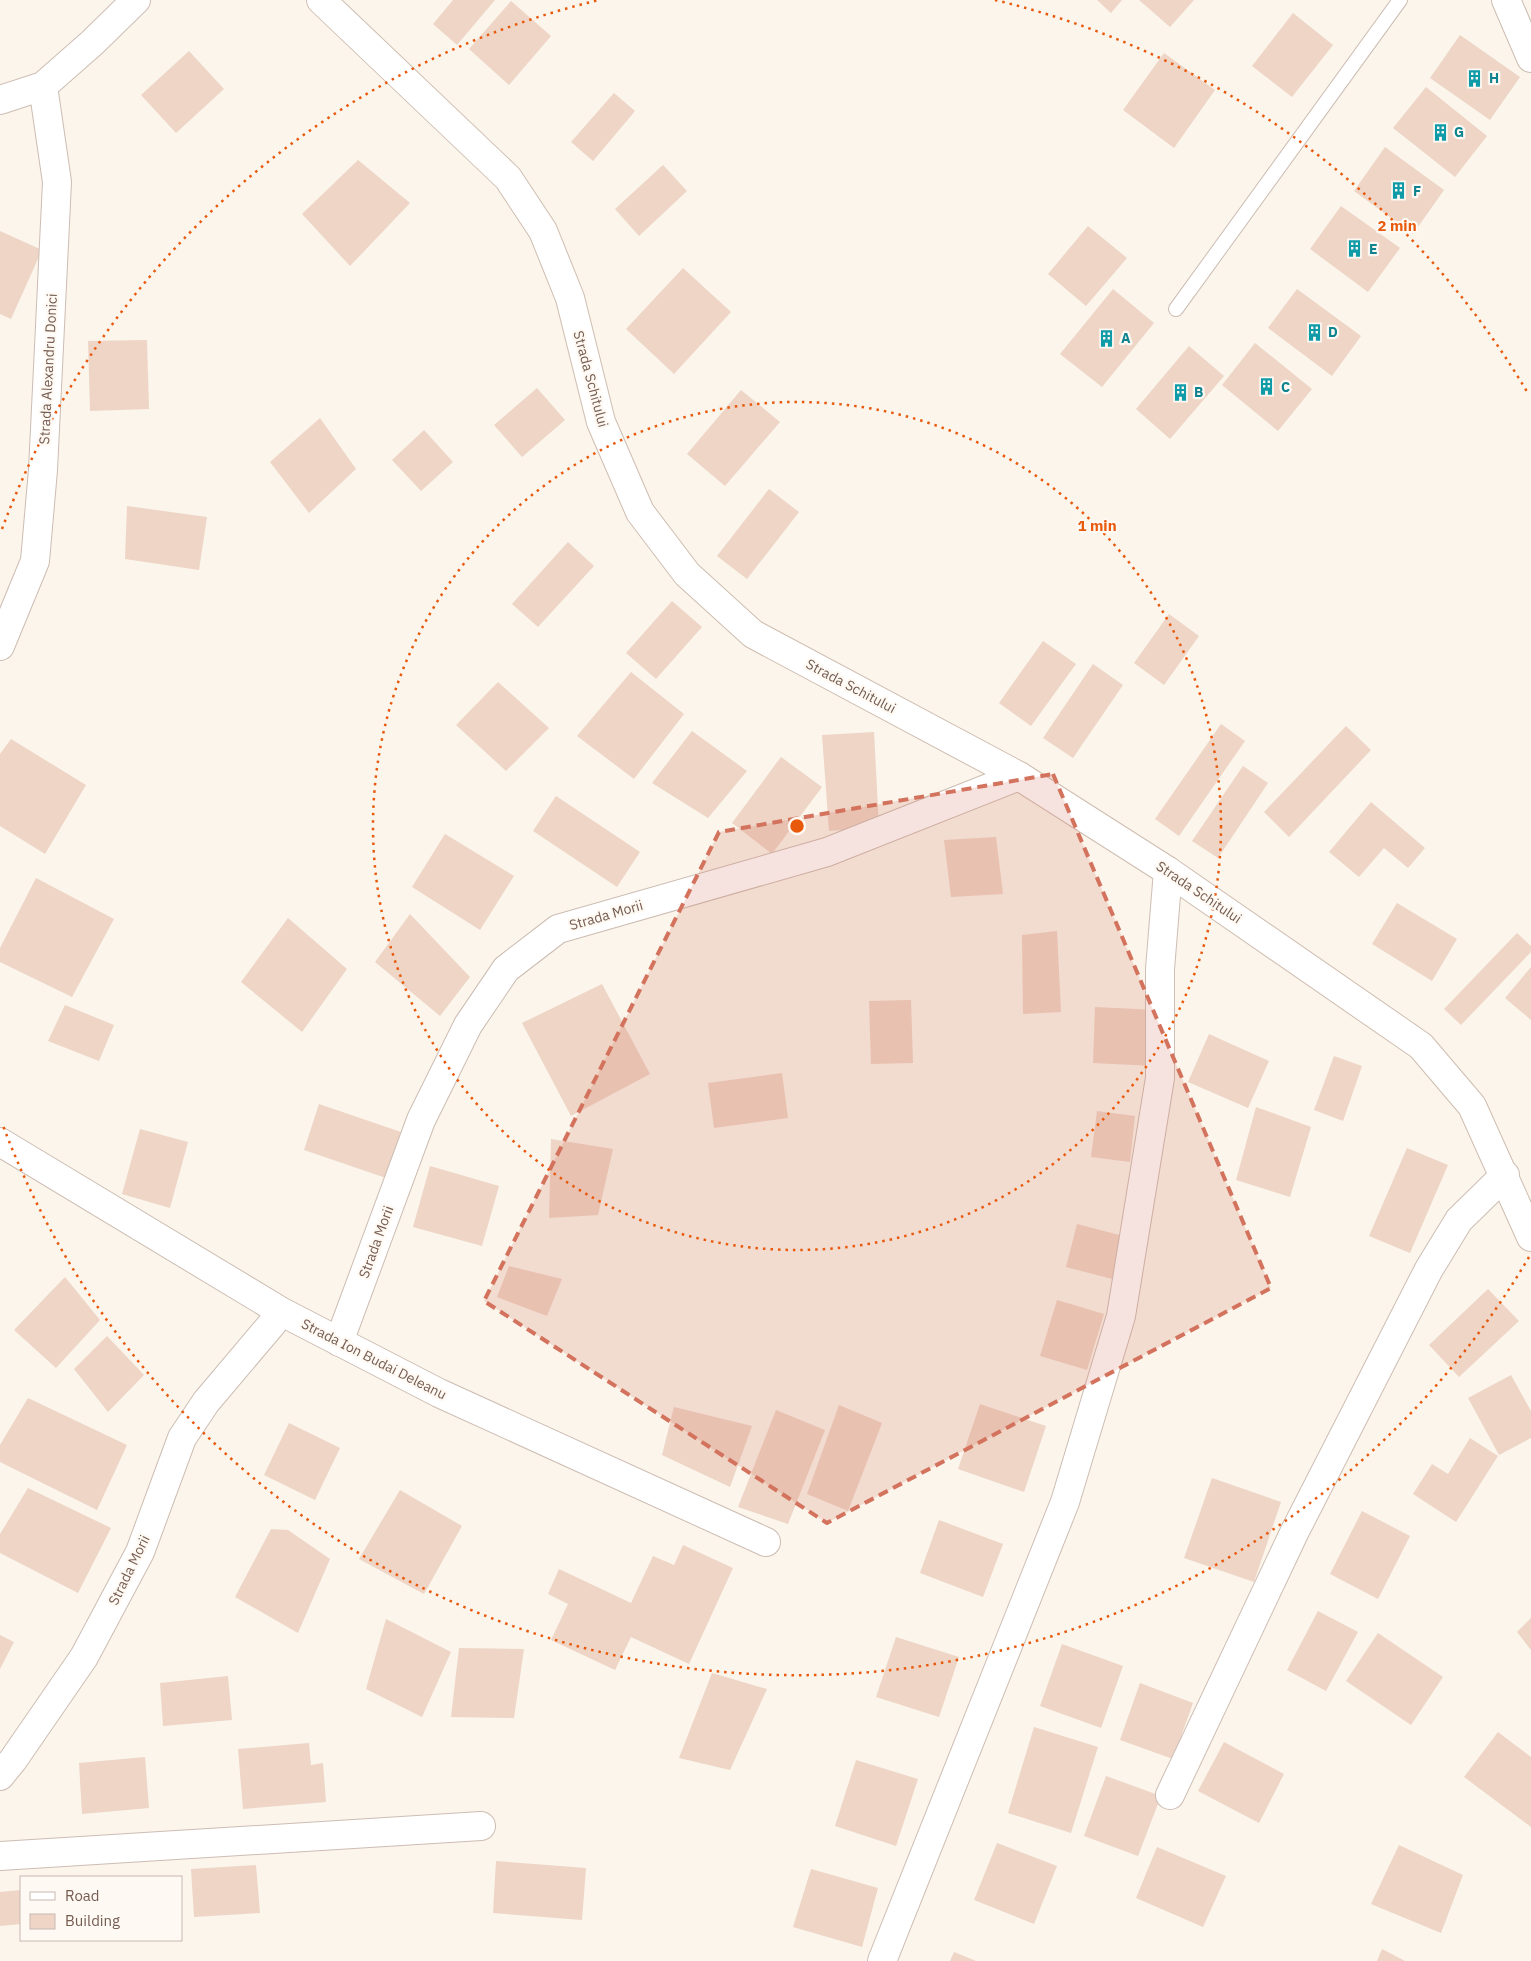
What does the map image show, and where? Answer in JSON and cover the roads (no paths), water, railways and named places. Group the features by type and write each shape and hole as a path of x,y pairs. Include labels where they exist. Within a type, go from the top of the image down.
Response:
{"street":[{"path":"0,100 43,86 92,43 136,0"},
{"name":"Strada Schitului","path":"321,0 508,178 543,231 570,298 601,422 640,512 687,574 754,634 1019,776 1168,871 1421,1046 1472,1106 1505,1174 1531,1236"},
{"path":"1506,0 1531,58"},
{"name":"Strada Alexandru Donici","path":"0,646 36,561 57,182 43,86"},
{"name":"Strada Morii","path":"339,1342 421,1120 468,1025 506,969 558,929 827,852 1019,776"},
{"path":"882,1961 1065,1502 1121,1316 1160,1078 1160,969 1168,871"},
{"name":"Strada Ion Budai Deleanu","path":"0,1142 282,1312 339,1342 439,1393 766,1542"},
{"path":"1170,1795 1294,1533 1429,1269 1459,1220 1505,1174"},
{"name":"Strada Morii","path":"0,1776 14,1760 84,1657 140,1552 182,1438 206,1402 282,1312"},
{"path":"0,1856 481,1826"}],"lane":[{"path":"1176,308 1400,0"}],"place":[{"name":"H","path":"1475,78"},
{"name":"G","path":"1440,132"},
{"name":"F","path":"1399,191"},
{"name":"E","path":"1355,249"},
{"name":"D","path":"1314,332"},
{"name":"A","path":"1107,338"},
{"name":"C","path":"1267,387"},
{"name":"B","path":"1180,392"}]}
